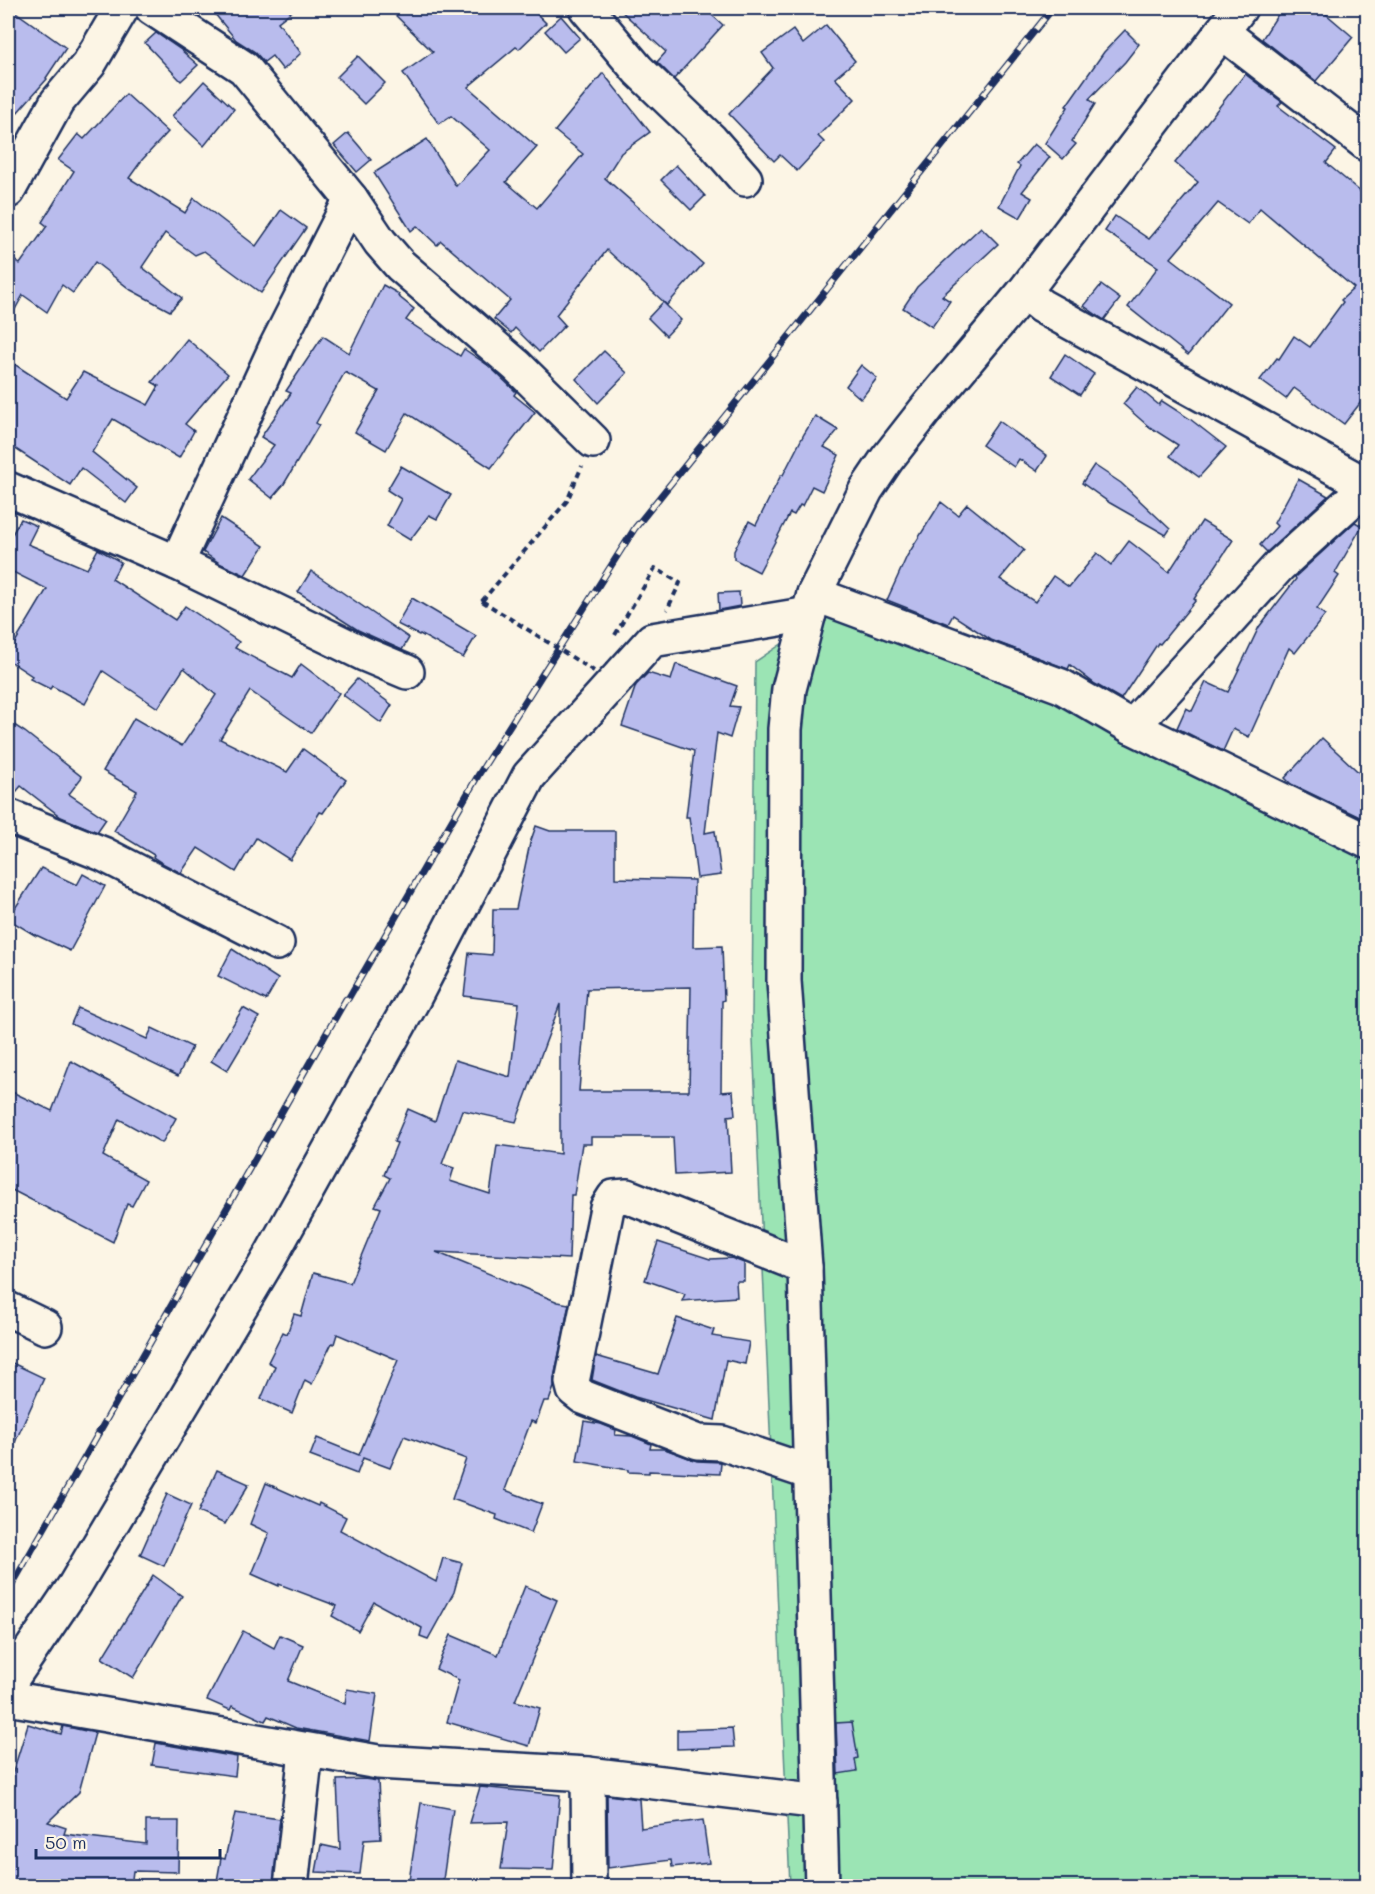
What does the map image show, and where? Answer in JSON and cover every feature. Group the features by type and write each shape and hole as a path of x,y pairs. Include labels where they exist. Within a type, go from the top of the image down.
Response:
{"street":[{"path":"8,191 57,102 89,64 122,8"},
{"path":"152,8 244,68 351,199 380,242 400,265 516,366 593,441"},
{"path":"586,8 638,70 711,141 745,179"},
{"path":"822,1887 805,1267 784,981 785,729 789,689 812,604 866,490 887,459 1024,292 1231,20 1368,146"},
{"path":"177,563 276,347 351,199"},
{"path":"1024,292 1041,306 1367,486 1279,566 1132,727"},
{"path":"8,489 177,563 364,654 407,672"},
{"path":"8,1684 75,1586 270,1257 414,998 529,776 651,640 812,604 1061,686 1132,727 1368,842"},
{"path":"8,816 103,854 277,943"},
{"path":"805,1267 627,1196 614,1197 607,1208 572,1382 574,1390 583,1397 698,1442 722,1443 811,1473"},
{"path":"8,1309 45,1327"},
{"path":"8,1698 378,1762 588,1774 820,1803"},
{"path":"291,1887 306,1750"},
{"path":"588,1774 589,1887"}],"path":[{"path":"593,441 567,501 482,601 594,671"},
{"path":"612,640 655,568 680,583 651,640"}],"green space":[{"path":"850,598 1367,854 1367,1886 790,1886 752,1017 755,662"}],"building":[{"path":"8,8 66,48 47,79 8,123"},
{"path":"210,8 296,8 278,22 301,53 283,70 272,56 264,62 255,52 236,40"},
{"path":"388,8 531,8 546,23 519,49 516,47 468,87 537,147 506,182 537,208 583,154 555,131 603,73 650,132 621,153 605,178 703,264 667,305 607,250 556,315 565,325 539,352 515,328 511,333 494,319 510,300 441,241 437,245 417,226 411,231 374,173 427,139 456,186 490,150 451,116 439,124 403,73 433,52"},
{"path":"618,8 704,8 723,25 674,79 657,62 666,52"},
{"path":"1282,8 1319,8 1353,37 1316,81 1262,39"},
{"path":"561,16 580,38 564,52 545,31"},
{"path":"826,25 855,61 835,78 855,99 818,136 824,142 797,171 780,155 774,161 729,114 773,68 762,53 793,30 803,44"},
{"path":"1125,30 1139,44 1089,99 1095,104 1072,141 1076,144 1063,159 1045,143 1068,107 1066,106 1104,52"},
{"path":"156,33 198,65 181,81 145,43"},
{"path":"358,56 385,83 364,104 337,77"},
{"path":"1245,74 1282,102 1278,106 1336,150 1326,163 1368,198 1368,393 1344,424 1294,388 1286,399 1260,380 1277,358 1279,359 1294,336 1310,347 1343,302 1341,300 1354,288 1260,208 1248,224 1218,203 1171,258 1229,303 1188,355 1128,307 1158,267 1105,231 1115,216 1149,239 1198,182 1175,163"},
{"path":"204,81 234,109 204,146 172,116"},
{"path":"126,94 168,132 129,178 185,213 194,198 256,246 281,210 306,228 261,293 204,251 195,255 165,233 142,267 182,298 170,311 131,290 95,262 73,293 62,285 47,312 23,295 8,322 8,256 20,264 47,226 42,222 74,171 58,160 78,134 84,139"},
{"path":"348,133 371,160 357,172 334,145"},
{"path":"1034,144 1050,157 1022,192 1032,198 1020,218 999,206 1020,166 1017,164"},
{"path":"676,165 705,196 691,210 661,180"},
{"path":"981,227 998,244 942,296 950,301 932,327 903,308 917,287"},
{"path":"383,285 399,294 398,296 414,309 406,320 460,356 464,349 489,366 516,392 514,395 535,412 491,468 407,413 386,450 355,432 379,391 345,372 316,423 319,425 284,484 272,498 248,479 274,445 261,437 291,393 286,391 323,336 349,353"},
{"path":"1101,285 1120,299 1104,320 1084,306"},
{"path":"663,302 681,320 666,336 648,318"},
{"path":"187,339 228,374 185,424 194,431 179,458 113,419 92,452 137,488 126,503 81,468 70,485 8,444 8,360 66,398 83,372 148,405 159,386 152,382"},
{"path":"604,351 627,373 598,403 576,379"},
{"path":"1065,354 1094,374 1080,395 1051,376"},
{"path":"861,365 877,378 861,399 846,386"},
{"path":"1137,387 1159,405 1162,401 1190,419 1226,447 1199,477 1170,456 1178,445 1148,426 1123,404"},
{"path":"815,416 838,430 824,447 839,455 822,491 812,486 802,506 800,505 794,515 790,513 759,572 734,559 734,551 749,521 756,525 781,475"},
{"path":"999,421 1047,456 1037,471 1019,459 1014,467 982,445"},
{"path":"1094,465 1121,483 1170,529 1166,535 1110,503 1082,483"},
{"path":"401,466 451,495 437,519 429,515 410,540 387,526 401,499 387,490"},
{"path":"1298,479 1328,496 1267,552 1260,545 1277,526 1274,523"},
{"path":"941,502 958,515 967,504 1024,550 1000,579 1035,602 1053,576 1069,587 1097,553 1111,565 1129,541 1169,572 1202,521 1233,540 1194,599 1196,600 1160,644 1158,643 1121,699 1095,684 1070,665 1068,669 991,640 953,615 948,624 887,600 907,556"},
{"path":"221,518 264,546 245,575 221,564 203,552"},
{"path":"21,519 37,526 28,544 87,569 98,549 121,562 112,579 175,620 185,606 239,642 235,648 292,678 301,664 339,693 311,733 250,691 220,739 287,772 303,749 346,780 323,813 320,812 290,860 256,838 236,872 198,848 181,873 114,831 137,791 103,771 134,718 182,746 216,695 184,668 158,708 103,671 85,704 52,686 50,689 30,679 32,676 8,660 8,654 47,589 13,572 8,583 8,535 11,536"},
{"path":"1355,522 1362,526 1335,573 1339,576 1317,609 1325,615 1295,653 1289,648 1249,737 1233,729 1223,751 1177,728 1186,708 1192,711 1206,682 1228,692 1259,627 1296,579 1295,577"},
{"path":"311,571 409,638 402,650 358,630 298,592"},
{"path":"739,592 740,606 719,610 718,593"},
{"path":"412,598 476,636 463,658 397,624"},
{"path":"676,664 737,686 730,706 739,707 730,738 717,733 705,833 715,831 721,875 697,878 689,817 686,817 694,751 622,726 636,685 648,673 671,680"},
{"path":"357,679 392,705 381,723 343,695"},
{"path":"8,721 82,777 69,794 106,819 97,832 61,817 21,786 11,798 8,798"},
{"path":"1322,738 1368,781 1368,821 1291,784 1285,778"},
{"path":"536,826 550,831 615,831 615,878 694,880 693,947 722,946 724,1000 722,1001 721,1092 733,1091 735,1115 728,1116 731,1172 675,1175 673,1137 591,1137 591,1144 582,1144 574,1195 571,1195 569,1259 436,1252 558,1302 569,1304 554,1387 549,1401 544,1401 536,1423 531,1421 505,1490 542,1504 531,1533 496,1519 497,1515 452,1499 466,1459 404,1436 390,1468 363,1458 357,1474 310,1456 317,1438 359,1455 398,1360 337,1334 312,1384 305,1380 292,1413 261,1399 275,1366 268,1362 283,1332 287,1334 294,1314 301,1316 313,1273 350,1283 381,1208 375,1206 390,1178 384,1175 397,1143 394,1142 408,1109 435,1121 455,1060 510,1077 519,1003 464,996 469,953 492,955 493,909 516,909 530,843","holes":["691,987 689,1091 579,1091 587,989","560,1004 560,1154 497,1145 490,1194 450,1181 454,1168 442,1164 462,1110 516,1122"]},
{"path":"41,868 77,885 83,874 105,886 70,951 36,936 8,919"},
{"path":"232,949 278,979 266,1000 218,976"},
{"path":"78,1008 147,1039 152,1028 192,1047 178,1076 71,1024"},
{"path":"243,1008 259,1017 227,1071 211,1061"},
{"path":"71,1061 176,1118 162,1143 119,1119 103,1156 146,1180 132,1206 127,1204 113,1242 8,1188 8,1090 52,1111"},
{"path":"658,1242 710,1259 731,1258 744,1263 744,1281 736,1281 737,1297 682,1301 685,1294 645,1280"},
{"path":"677,1318 714,1330 712,1336 749,1342 745,1364 726,1360 715,1420 635,1397 592,1380 596,1356 658,1374"},
{"path":"8,1361 44,1378 8,1458"},
{"path":"584,1421 616,1430 615,1435 632,1436 651,1444 650,1449 665,1449 697,1461 721,1462 720,1474 628,1472 628,1470 577,1461"},
{"path":"217,1470 249,1484 225,1524 198,1512"},
{"path":"266,1483 318,1506 319,1503 346,1517 340,1530 436,1582 443,1558 462,1563 454,1592 428,1639 420,1636 422,1628 374,1602 358,1631 332,1616 337,1606 252,1574 269,1533 250,1524"},
{"path":"167,1494 191,1505 164,1566 140,1555"},
{"path":"153,1575 182,1596 133,1678 102,1658"},
{"path":"525,1586 557,1600 515,1701 540,1708 529,1746 447,1722 459,1680 436,1669 451,1635 498,1655"},
{"path":"243,1631 274,1648 280,1635 303,1645 288,1681 345,1704 347,1689 377,1694 370,1741 296,1728 268,1716 265,1721 232,1706 230,1710 207,1700"},
{"path":"852,1722 858,1758 855,1759 857,1771 838,1774 836,1723"},
{"path":"28,1724 61,1734 63,1726 95,1733 79,1792 48,1822 66,1828 64,1834 146,1844 146,1821 179,1821 178,1872 133,1871 131,1887 8,1887 8,1788"},
{"path":"732,1728 734,1747 677,1749 677,1730"},
{"path":"156,1743 237,1757 235,1776 152,1765"},
{"path":"337,1780 378,1781 381,1839 364,1840 360,1874 316,1872 321,1845 340,1849"},
{"path":"480,1787 560,1795 553,1870 501,1869 508,1822 469,1823"},
{"path":"607,1795 639,1799 641,1828 703,1820 709,1863 672,1867 671,1860 608,1868"},
{"path":"421,1803 453,1809 442,1887 408,1887"},
{"path":"235,1813 280,1819 273,1887 216,1887 221,1858 225,1859"}],"railway":[{"path":"8,1592 346,999 479,774 635,528 1053,8"}]}
